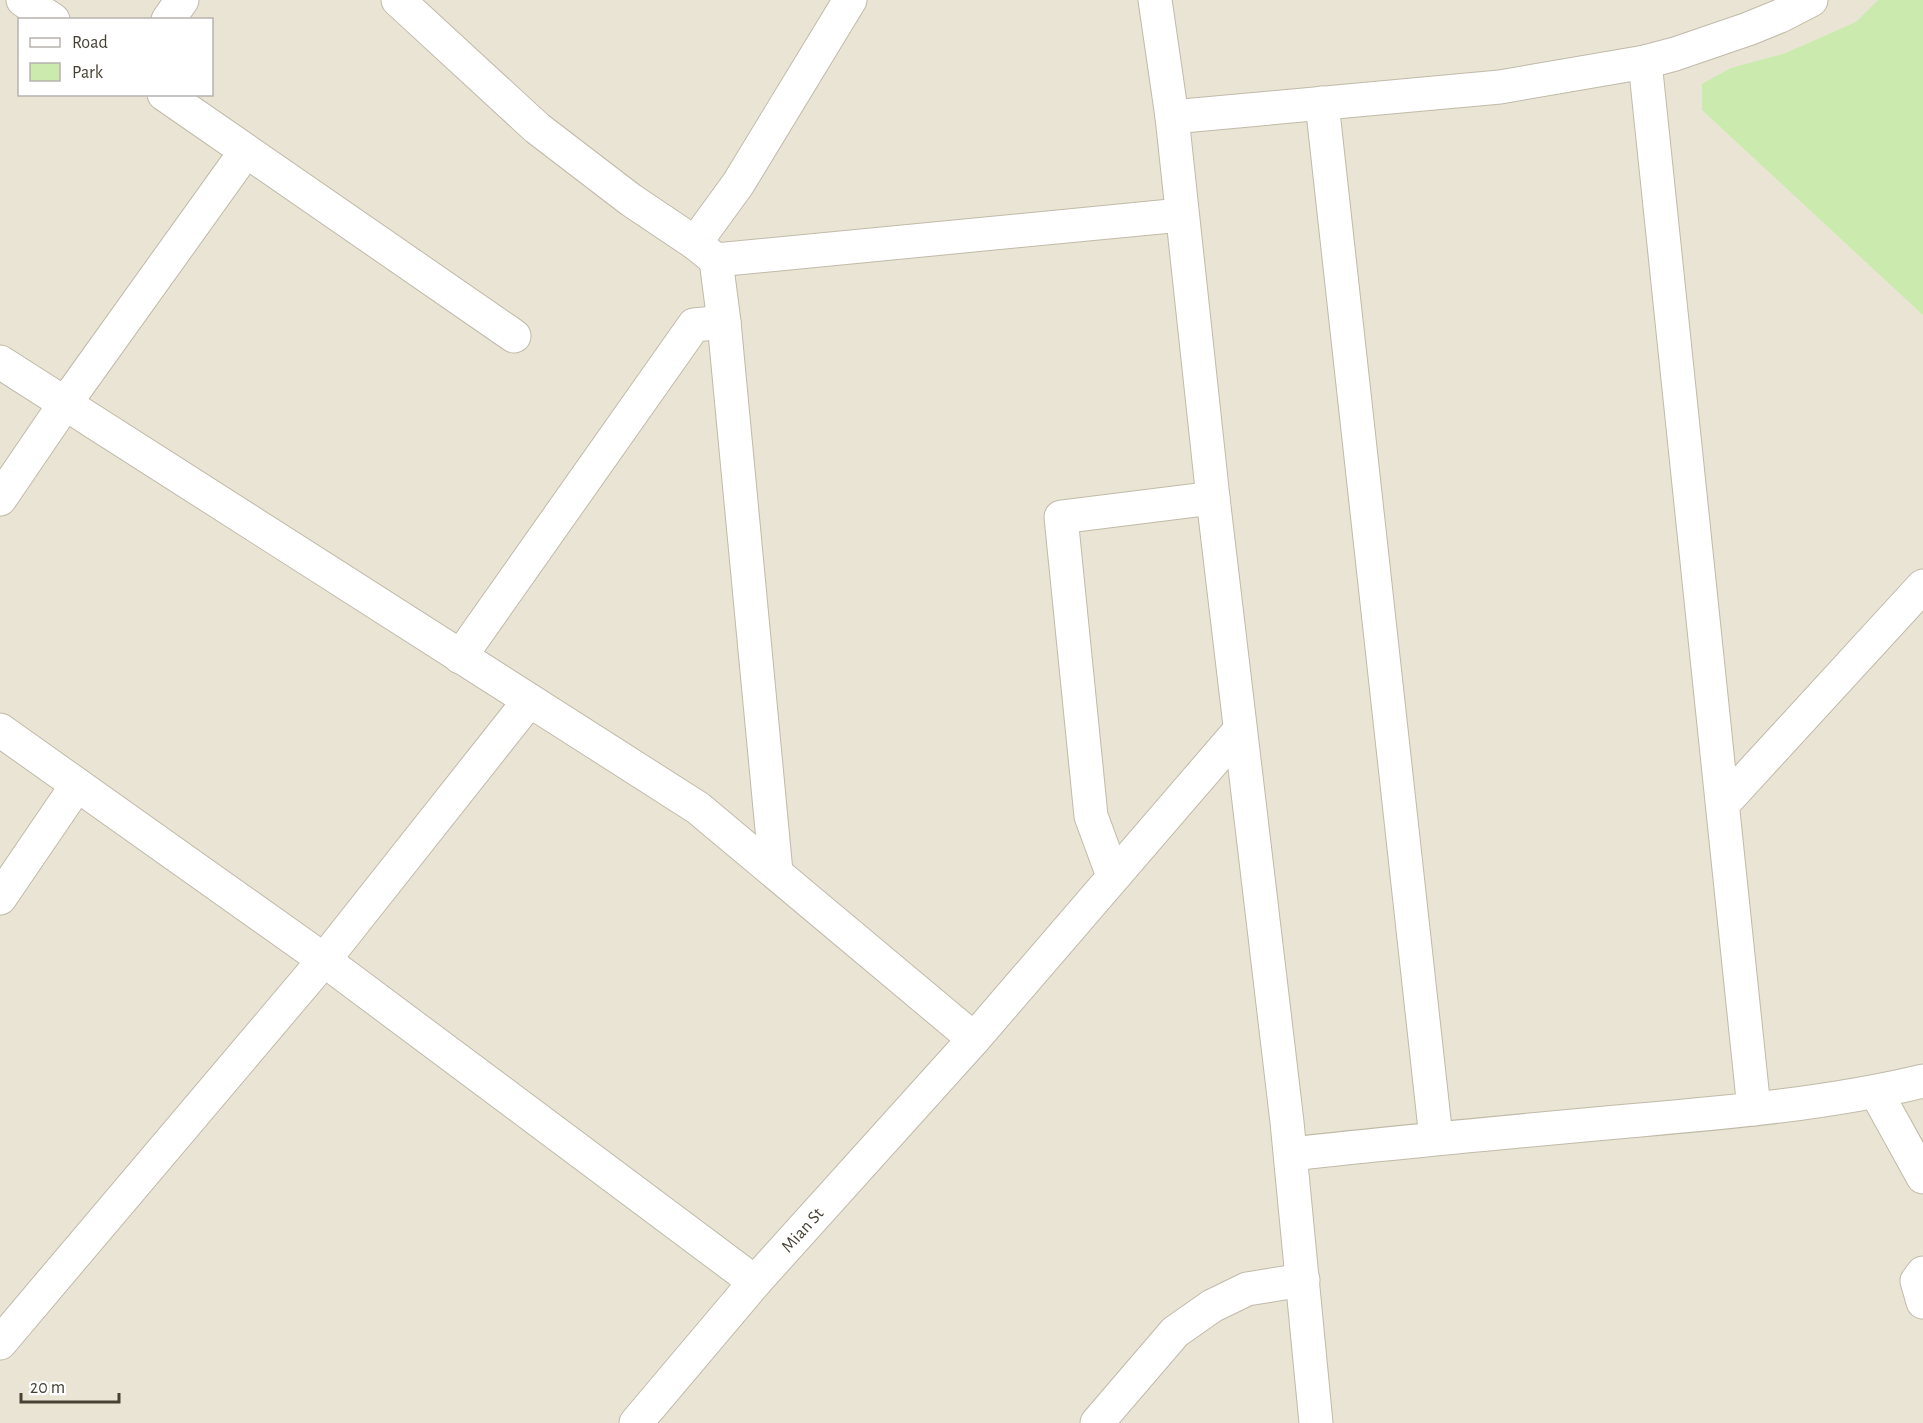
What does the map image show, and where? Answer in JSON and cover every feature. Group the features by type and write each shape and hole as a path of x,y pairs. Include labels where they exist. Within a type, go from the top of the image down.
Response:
{"street":[{"path":"23,0 49,18"},
{"path":"169,18 182,0"},
{"path":"398,0 537,128 631,200 706,251 1181,215"},
{"path":"776,872 724,322 706,251 738,184 850,0"},
{"path":"1155,0 1172,117 1213,498 1291,1154 1317,1423"},
{"path":"1172,117 1500,87 1645,62 1748,29 1811,0"},
{"path":"1645,62 1754,1109"},
{"path":"167,96 514,336"},
{"path":"1322,103 1436,1138"},
{"path":"0,499 64,405 246,152"},
{"path":"460,657 694,325 724,322"},
{"path":"0,362 698,808 974,1039"},
{"path":"1113,876 1091,816 1061,517 1213,498"},
{"path":"1723,804 1923,586"},
{"path":"0,1343 324,960 529,701"},
{"path":"0,730 324,960 755,1282"},
{"name":"Mian St","path":"636,1423 755,1282 974,1039 1240,730"},
{"path":"0,898 77,785"},
{"path":"1291,1154 1436,1138 1754,1109 1876,1092 1923,1081"},
{"path":"1876,1092 1923,1177"},
{"path":"1923,1273 1917,1281 1923,1302"},
{"path":"1097,1423 1175,1332 1212,1306 1247,1289 1303,1280"}],"shaded area":[{"path":"0,0 1923,0 1923,1423 0,1423"}],"green space":[{"path":"1878,0 1923,0 1923,315 1702,110 1702,84 1731,68 1786,53 1856,22"}]}
